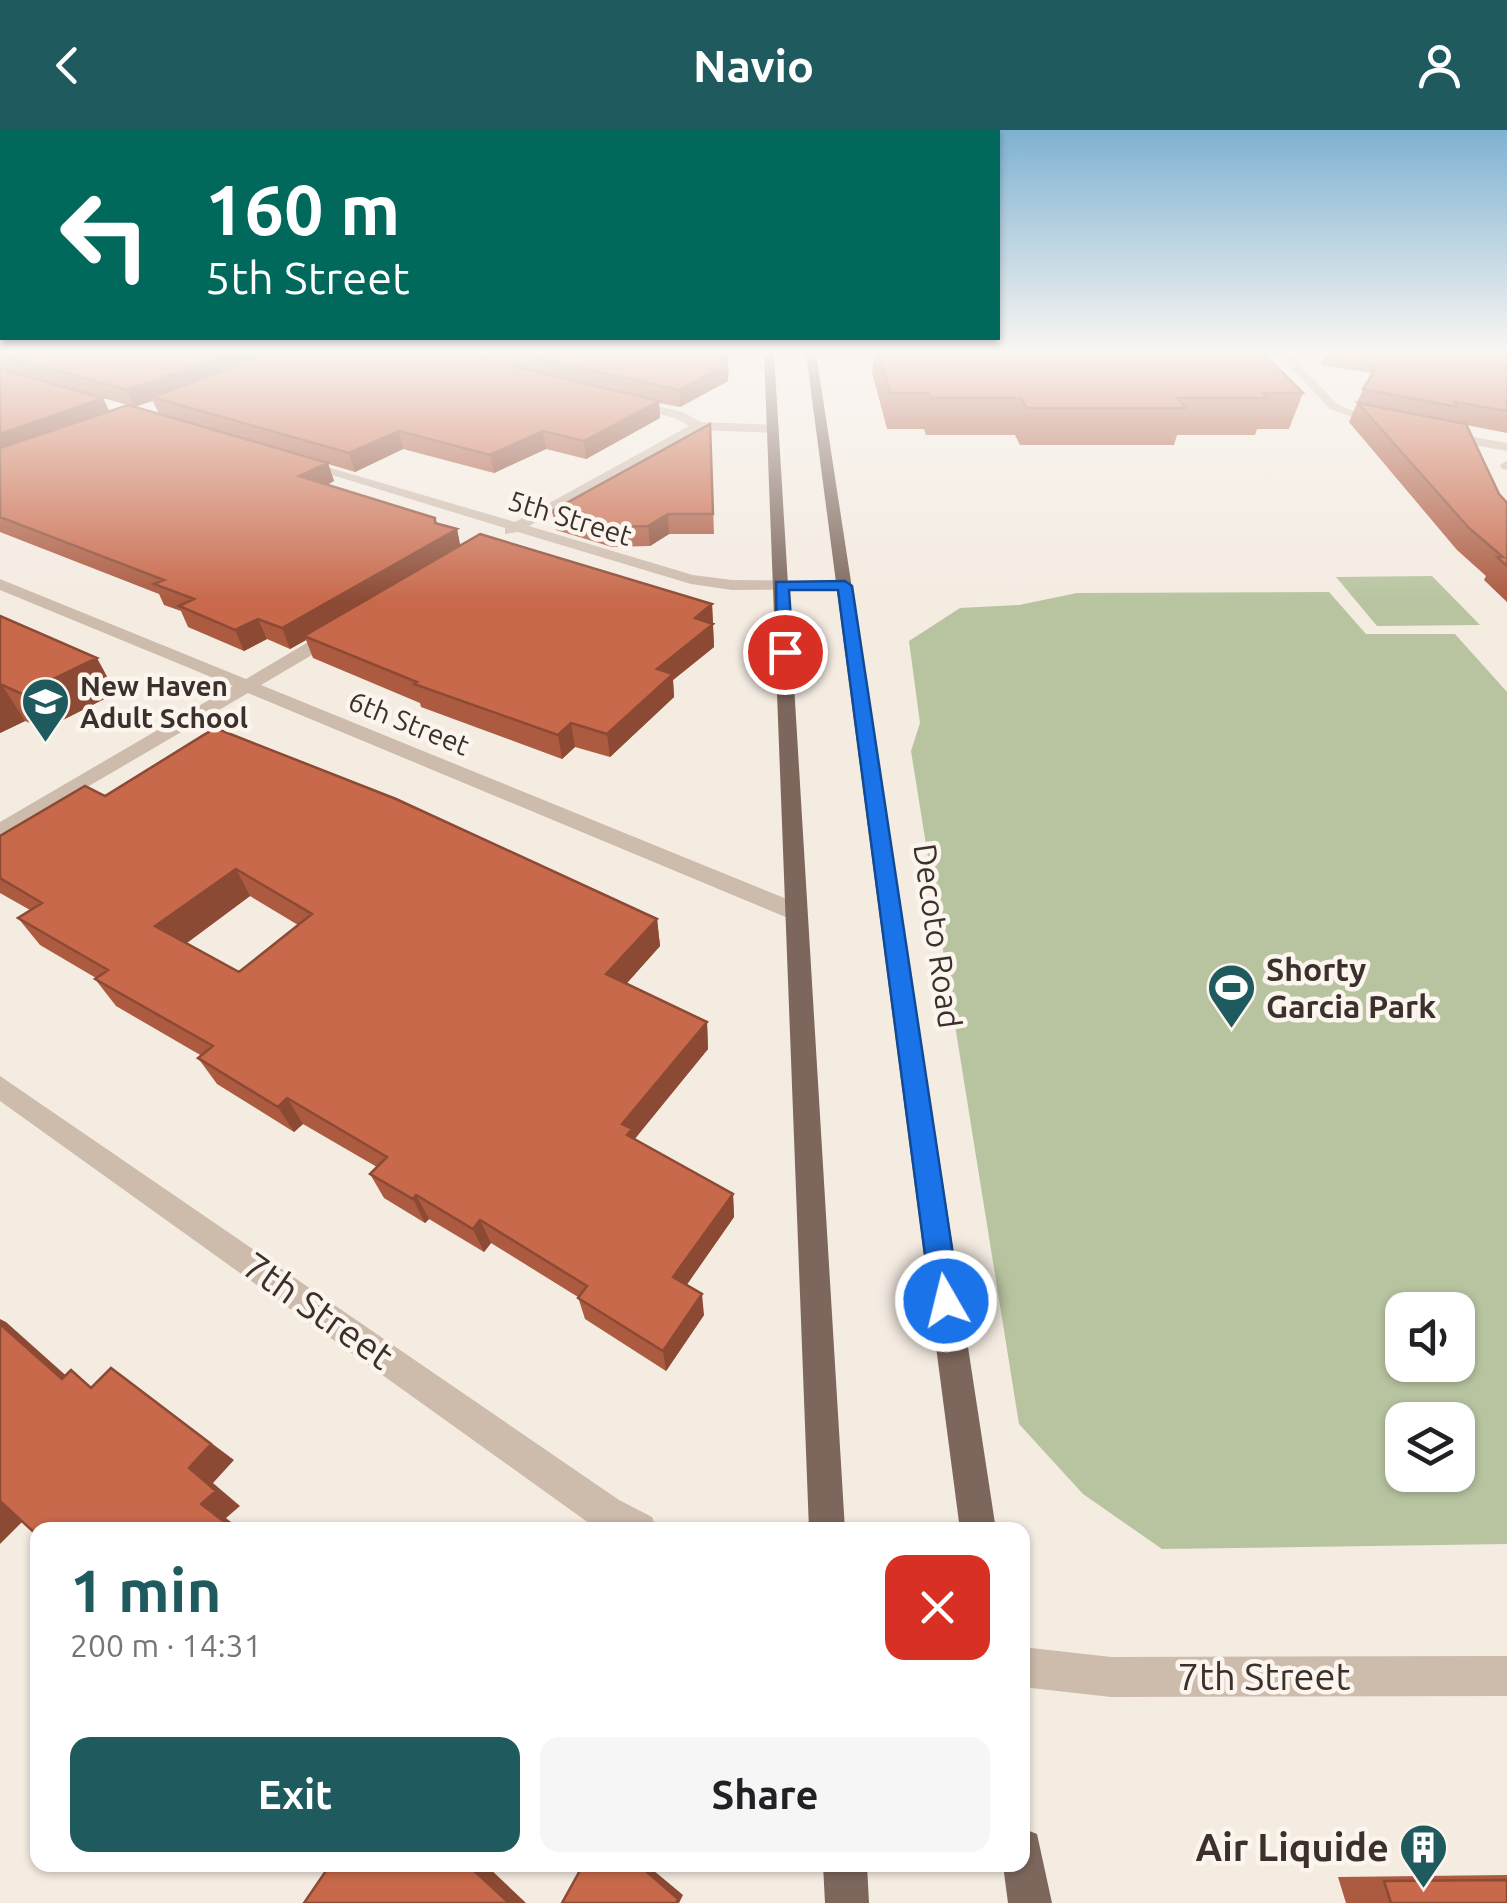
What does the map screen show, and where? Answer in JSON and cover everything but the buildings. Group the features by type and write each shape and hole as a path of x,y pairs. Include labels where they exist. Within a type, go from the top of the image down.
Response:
{"main road":[{"path":"774,436 827,1522"},
{"name":"Decoto Road","path":"823,436 977,1522"},
{"path":"845,1872 847,1903"},
{"path":"1025,1872 1030,1903"}],"street":[{"path":"499,537 680,436"},
{"path":"1443,436 1507,447"},
{"name":"5th Street","path":"288,460 691,580 845,586"},
{"name":"6th Street","path":"0,584 796,912"},
{"path":"0,831 348,627"},
{"name":"7th Street","path":"0,1087 623,1522"},
{"name":"7th Street","path":"1030,1668 1111,1677 1507,1676"}],"green space":[{"path":"1432,576 1480,625 1377,626 1336,577"},
{"name":"Shorty Garcia Park","path":"1329,592 1366,634 1455,634 1507,692 1507,1544 1162,1549 1083,1494 1019,1424 911,751 920,723 909,641 960,608 1019,605 1077,593"}],"place":[{"name":"New Haven Adult School","path":"45,744"},
{"name":"Shorty Garcia Park","path":"1231,1030"},
{"name":"Air Liquide","path":"1424,1890"}],"route":[{"path":"785,652 782,586 845,586 946,1301"}]}
